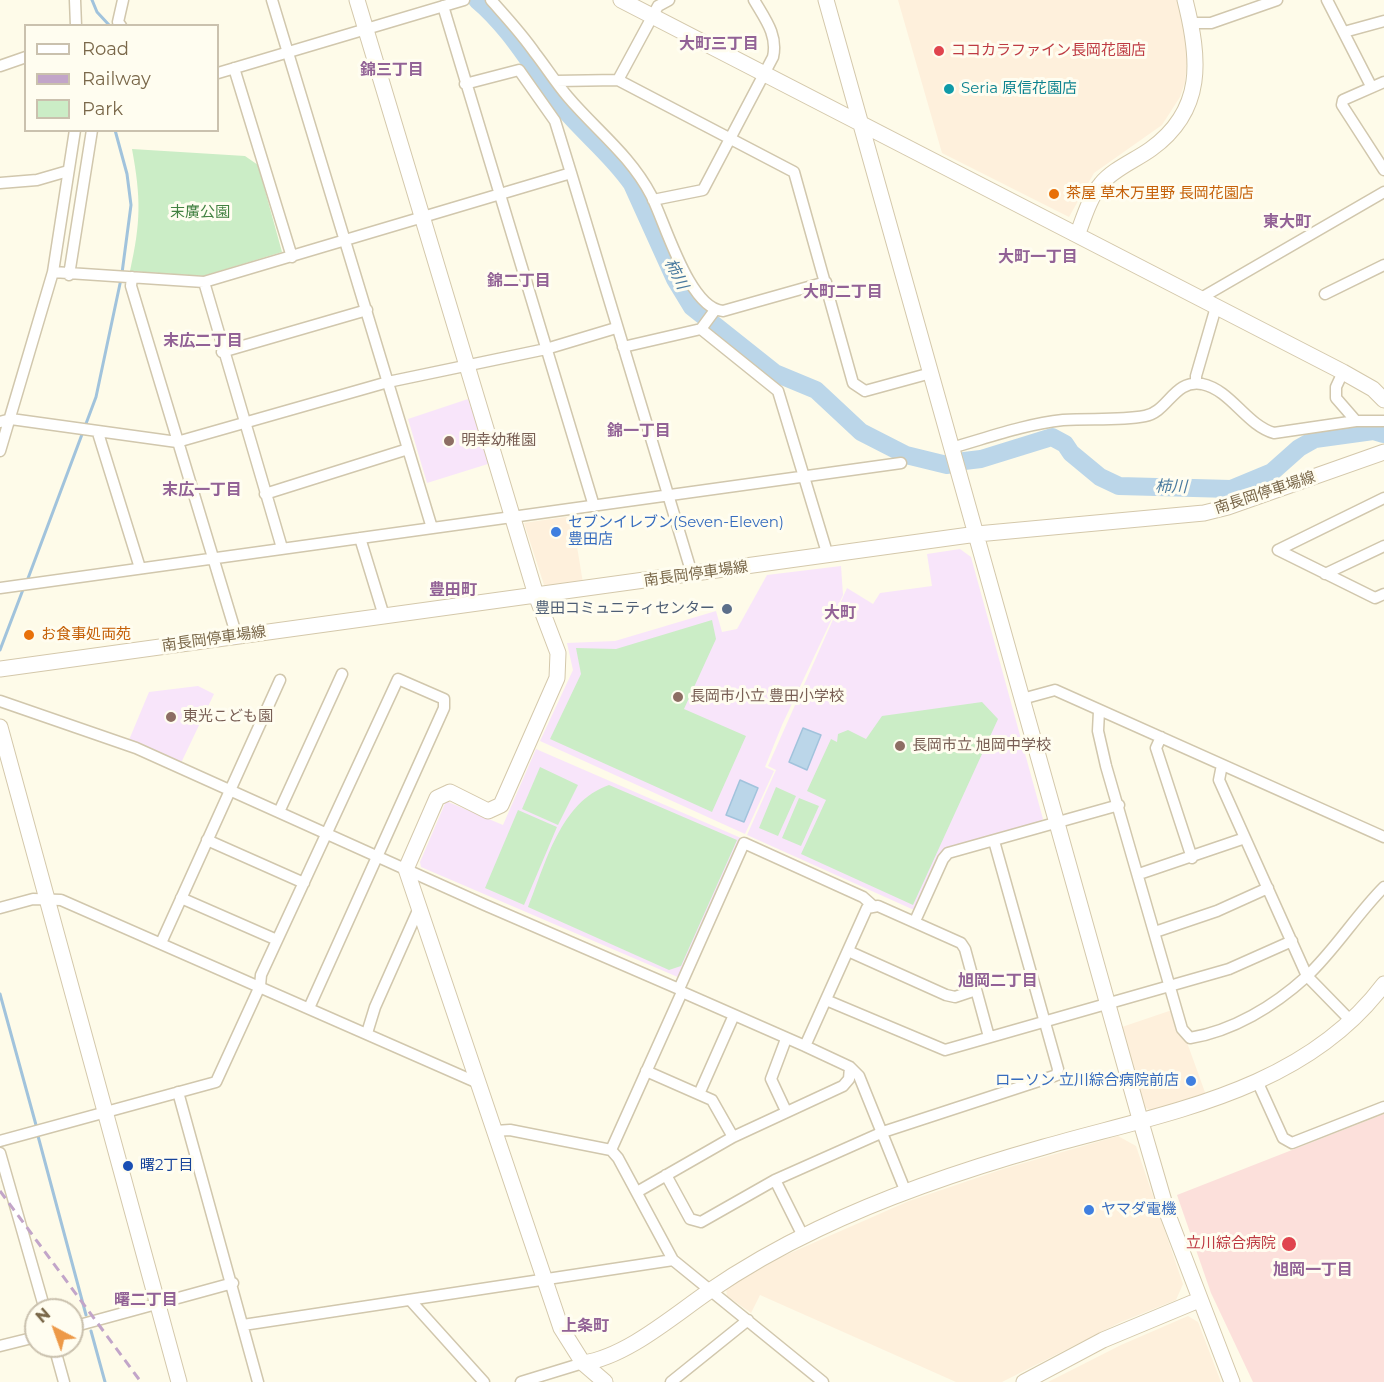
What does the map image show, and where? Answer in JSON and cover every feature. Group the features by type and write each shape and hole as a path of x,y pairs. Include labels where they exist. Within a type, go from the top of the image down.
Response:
{"street":[{"path":"75,0 76,24"},
{"path":"120,24 118,22 123,0"},
{"path":"272,0 432,528"},
{"path":"357,0 536,595 558,653 559,672 501,805 488,811 450,792 437,798 406,869 561,1328 583,1363 605,1382"},
{"path":"219,73 464,0"},
{"path":"491,0 567,97 625,155 653,200 674,249 694,287 713,312"},
{"path":"621,0 1343,372 1373,389 1384,400"},
{"path":"618,80 658,6 669,0"},
{"path":"653,200 703,190 773,57 775,44 773,33 754,0"},
{"path":"826,0 977,534 1056,824 1168,1215 1232,1382"},
{"path":"1078,234 1101,183 1160,142 1184,115 1191,97 1196,63 1191,23 1185,0"},
{"path":"1191,23 1211,23 1277,0"},
{"path":"1327,0 1371,86"},
{"path":"442,6 594,506"},
{"path":"1344,32 1384,21"},
{"path":"0,66 24,58"},
{"path":"234,68 292,257"},
{"path":"465,84 519,70 555,121 692,574"},
{"path":"556,81 618,80 731,138 797,176 853,383 864,391 932,374"},
{"path":"1384,82 1343,100 1342,105 1384,170"},
{"path":"0,451 6,421 53,272 75,132"},
{"path":"69,275 92,132"},
{"path":"0,183 37,180 69,171"},
{"path":"53,272 69,275 204,282 423,219 498,193 572,173"},
{"path":"1201,298 1384,192"},
{"path":"1325,294 1384,265"},
{"path":"130,277 177,442 237,636"},
{"path":"204,282 222,352 282,548"},
{"path":"623,347 702,326 713,312 826,282"},
{"path":"1196,383 1216,307"},
{"path":"222,352 366,310"},
{"path":"702,326 775,386 828,556"},
{"path":"6,421 177,442 388,382 546,350 616,328"},
{"path":"1343,372 1336,387 1336,398 1356,421"},
{"path":"951,448 1061,420 1149,416 1174,392 1196,383 1208,386 1224,395 1256,423 1274,433 1356,421 1384,421"},
{"path":"95,432 140,568"},
{"path":"265,494 408,449"},
{"name":"南長岡停車場線","path":"0,669 977,534 1204,513 1228,507 1384,452"},
{"path":"0,588 901,463"},
{"path":"1384,498 1278,550 1375,598 1384,594"},
{"path":"360,538 384,616"},
{"path":"1325,574 1384,546"},
{"path":"279,812 342,674"},
{"path":"0,1141 216,1082 260,986 261,975 398,679 444,699 444,708 309,1008"},
{"path":"161,943 280,680"},
{"path":"1022,699 1055,690 1384,837"},
{"path":"0,701 136,748 850,1067 863,1081 905,1190"},
{"path":"1098,711 1098,731 1182,1029 1190,1038 1230,1026 1263,1009 1307,976 1384,887"},
{"path":"1,737 179,1382"},
{"path":"1161,737 1156,748 1192,858"},
{"path":"1222,765 1219,780 1307,976 1350,1021"},
{"path":"915,921 945,856 1119,805"},
{"path":"1139,874 1192,858 1245,838"},
{"path":"207,840 304,883"},
{"path":"666,1175 690,1219 697,1223 775,1180 883,1132 957,1106 1054,1078 1058,1069 994,841"},
{"path":"611,1150 744,843 852,891 871,902 872,905 915,921 963,946 989,1037"},
{"path":"1155,932 1268,888"},
{"path":"181,898 277,940"},
{"path":"0,908 33,899 61,900 478,1083"},
{"path":"805,1046 867,908 872,905"},
{"path":"367,1034 375,1007 419,908"},
{"path":"826,1000 942,1050 1229,969 1292,941"},
{"path":"848,951 946,995 956,997 976,990"},
{"path":"521,1382 593,1362 626,1346 711,1290 803,1236 905,1190 1205,1101 1258,1083 1315,1051 1350,1021 1384,984"},
{"path":"699,1094 734,1016"},
{"path":"786,1039 771,1079 786,1111"},
{"path":"637,1192 733,1137 843,1086 849,1079 850,1067"},
{"path":"646,1071 715,1103 733,1137"},
{"path":"1258,1083 1283,1138 1292,1143 1384,1107"},
{"path":"178,1092 233,1283 258,1382"},
{"path":"495,1131 510,1131 611,1150 637,1192 673,1260 823,1382"},
{"path":"0,1153 42,1298"},
{"path":"775,1180 803,1236"},
{"path":"243,1325 673,1260"},
{"path":"84,1324 233,1283"},
{"path":"410,1300 484,1382"},
{"path":"1024,1382 1103,1340 1199,1300"},
{"path":"671,1382 748,1320"},
{"path":"0,1346 24,1340"},
{"path":"57,1358 64,1382"}],"shaded area":[{"path":"898,0 1177,0 1189,45 1185,82 1180,97 1162,125 1094,173 1069,217 942,153"},
{"name":"明幸幼稚園","path":"468,399 491,463 427,483 408,419"},
{"path":"572,516 583,583 545,588 524,523"},
{"name":"長岡市立 旭岡中学校","path":"960,549 971,557 1043,819 1040,823 941,851 914,910 747,835 776,770 768,766 847,588 873,604 880,593 932,586 927,554"},
{"name":"長岡市小立 豊田小学校","path":"841,566 843,595 782,725 765,767 774,771 745,834 540,741 573,670 567,643 615,641 716,611 722,632 737,629 767,575"},
{"name":"東光こども園","path":"198,686 214,694 181,763 129,740 149,692"},
{"path":"536,749 741,838 680,978 421,867 420,862 446,801 503,825"},
{"path":"1175,1009 1207,1098 1153,1112 1142,1106 1119,1028"},
{"name":"立川綜合病院","path":"1384,1114 1384,1382 1253,1382 1211,1293 1177,1195"},
{"path":"1118,1136 1136,1146 1183,1284 1176,1300 1121,1322 1002,1382 956,1382 760,1295 751,1313 727,1296 726,1289 731,1285 779,1258 909,1201 1003,1169"},
{"path":"1188,1316 1198,1322 1221,1382 1048,1382 1121,1345"}],"green space":[{"name":"末廣公園","path":"132,149 245,156 258,165 282,252 203,276 130,271 138,224 137,182"},
{"path":"712,620 716,639 684,709 746,736 712,812 550,739 581,674 576,648 616,649"},
{"path":"982,702 998,719 913,905 801,854 826,800 807,791 831,739 837,742 838,734 848,730 866,739 882,716"},
{"path":"540,767 578,785 558,825 522,809"},
{"path":"609,785 737,840 681,966 669,970 528,907 549,854 567,819 592,793"},
{"path":"776,787 796,796 778,836 759,828"},
{"path":"799,798 819,806 801,846 782,838"},
{"path":"518,810 557,827 524,905 485,888"}],"water":[{"path":"803,728 821,735 807,770 789,762"},
{"path":"740,780 758,788 744,822 726,815"}],"waterway":[{"path":"92,0 97,12 108,24"},
{"name":"柿川","path":"477,0 513,38 564,109 632,184 675,279 692,307 775,373 816,390 861,432 906,455 947,465"},
{"path":"116,132 127,174 131,205 122,273"},
{"path":"27,581 96,397 121,279"},
{"name":"柿川","path":"964,461 981,459 1052,437 1065,444 1071,453 1100,477 1119,486 1231,489 1272,472 1299,448 1315,439 1373,431 1383,434"},
{"path":"0,650 24,587"},
{"path":"0,994 36,1125"},
{"path":"38,1136 86,1315"},
{"path":"91,1331 105,1382"}],"railway":[{"path":"0,1191 141,1382"}],"place":[{"name":"ココカラファイン長岡花園店","path":"939,51"},
{"name":"Seria 原信花園店","path":"949,89"},
{"name":"茶屋 草木万里野 長岡花園店","path":"1054,194"},
{"name":"明幸幼稚園","path":"449,441"},
{"name":"セブンイレブン(Seven-Eleven) 豊田店","path":"556,532"},
{"name":"豊田コミュニティセンター","path":"727,609"},
{"name":"お食事処両苑","path":"29,635"},
{"name":"長岡市小立 豊田小学校","path":"678,697"},
{"name":"東光こども園","path":"171,717"},
{"name":"長岡市立 旭岡中学校","path":"900,746"},
{"name":"ローソン 立川綜合病院前店","path":"1191,1081"},
{"name":"曙2丁目","path":"128,1166"},
{"name":"ヤマダ電機","path":"1089,1210"},
{"name":"立川綜合病院","path":"1289,1244"}],"district":[{"name":"大町三丁目","path":"719,44"},
{"name":"錦三丁目","path":"392,70"},
{"name":"東大町","path":"1287,222"},
{"name":"大町一丁目","path":"1038,257"},
{"name":"錦二丁目","path":"519,281"},
{"name":"大町二丁目","path":"843,292"},
{"name":"末広二丁目","path":"203,341"},
{"name":"錦一丁目","path":"639,431"},
{"name":"末広一丁目","path":"202,490"},
{"name":"豊田町","path":"453,590"},
{"name":"大町","path":"840,613"},
{"name":"旭岡二丁目","path":"998,981"},
{"name":"旭岡一丁目","path":"1313,1270"},
{"name":"曙二丁目","path":"146,1300"},
{"name":"上条町","path":"585,1326"}]}
